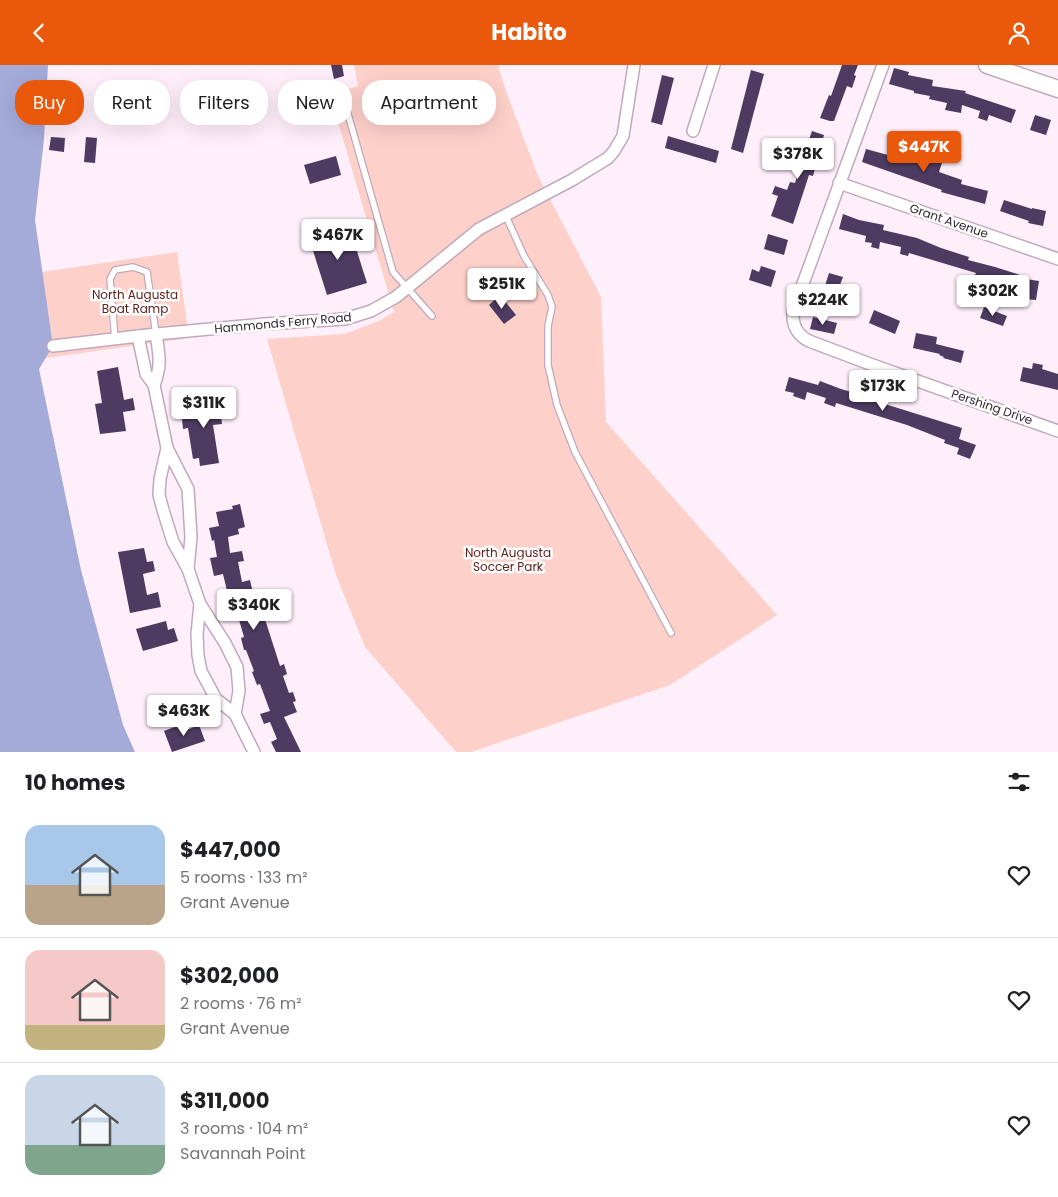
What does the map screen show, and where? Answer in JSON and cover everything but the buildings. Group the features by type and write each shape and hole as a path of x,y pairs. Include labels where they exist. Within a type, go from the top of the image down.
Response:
{"street":[{"name":"Hammonds Ferry Road","path":"53,346 264,324 345,319 358,316 384,304 407,288 479,229 601,163 614,151 623,136 634,65"},
{"path":"693,131 714,65"},
{"path":"839,183 884,65"},
{"path":"988,65 1058,89"},
{"name":"Grant Avenue","path":"839,183 1058,259"},
{"name":"Pershing Drive","path":"839,183 814,258 793,311 794,323 799,334 809,341 1058,431"},
{"path":"154,385 159,373 160,364 156,334"},
{"path":"138,336 146,374 154,385 167,448 188,489 191,537 188,569"},
{"path":"167,448 160,479 159,495 173,542 188,569 200,604 225,643 237,667 239,691 235,714"},
{"path":"200,604 197,634 201,671 216,699 235,714 254,752"}],"lane":[{"path":"351,125 393,272 432,316"},
{"path":"505,214 524,256 548,295 552,307 548,326 548,365 558,405 575,452 672,633"},
{"path":"115,339 110,279 115,270 133,267 147,272 156,334"}],"green space":[{"name":"North Augusta Soccer Park","path":"354,65 498,65 538,176 601,297 606,422 777,615 670,685 471,752 456,752 365,647 336,575 267,339 344,334 379,321 394,312 339,125 352,125 352,88 358,86"},
{"name":"North Augusta Boat Ramp","path":"177,252 189,338 46,358 53,346 42,272"}],"water":[{"path":"0,65 48,65 47,80 15,80 15,125 45,125 35,220 53,346 39,369 81,570 123,725 135,752 0,752"}]}
